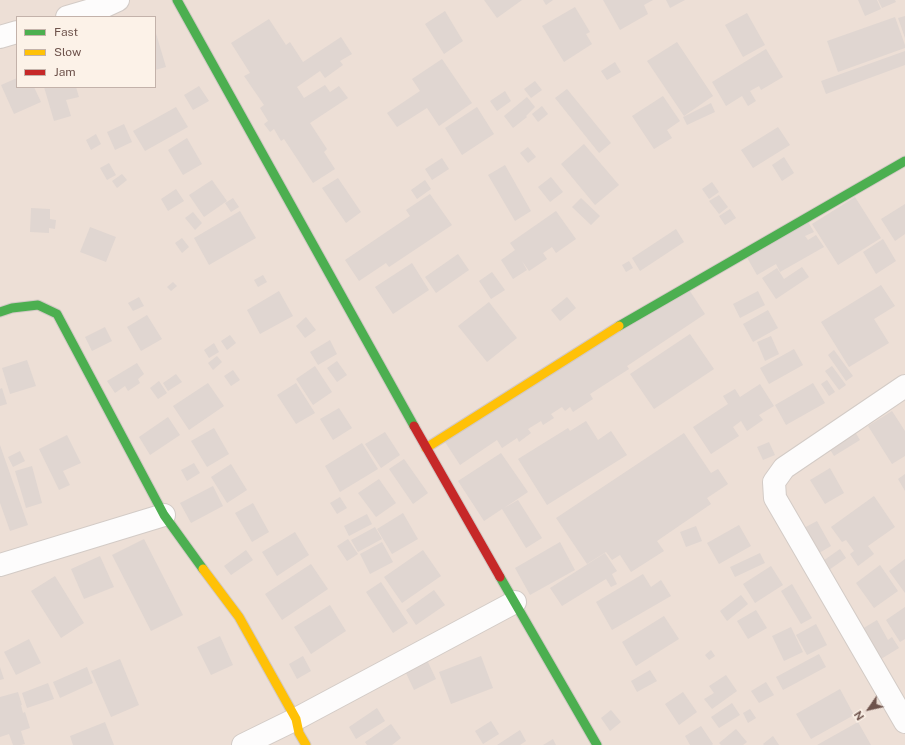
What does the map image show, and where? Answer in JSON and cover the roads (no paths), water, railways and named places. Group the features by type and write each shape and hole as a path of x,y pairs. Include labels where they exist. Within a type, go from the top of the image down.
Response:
{"street":[{"path":"70,16 105,6 118,0"},
{"path":"177,0 426,448 597,745"},
{"path":"0,37 16,32"},
{"path":"426,448 612,330 905,161"},
{"path":"0,312 12,308 38,305 57,314 164,515 239,617 296,719 299,733 306,745"},
{"path":"905,386 784,468 774,482 775,498 905,722"},
{"path":"0,565 164,515"},
{"path":"243,745 296,719 516,602"}]}
